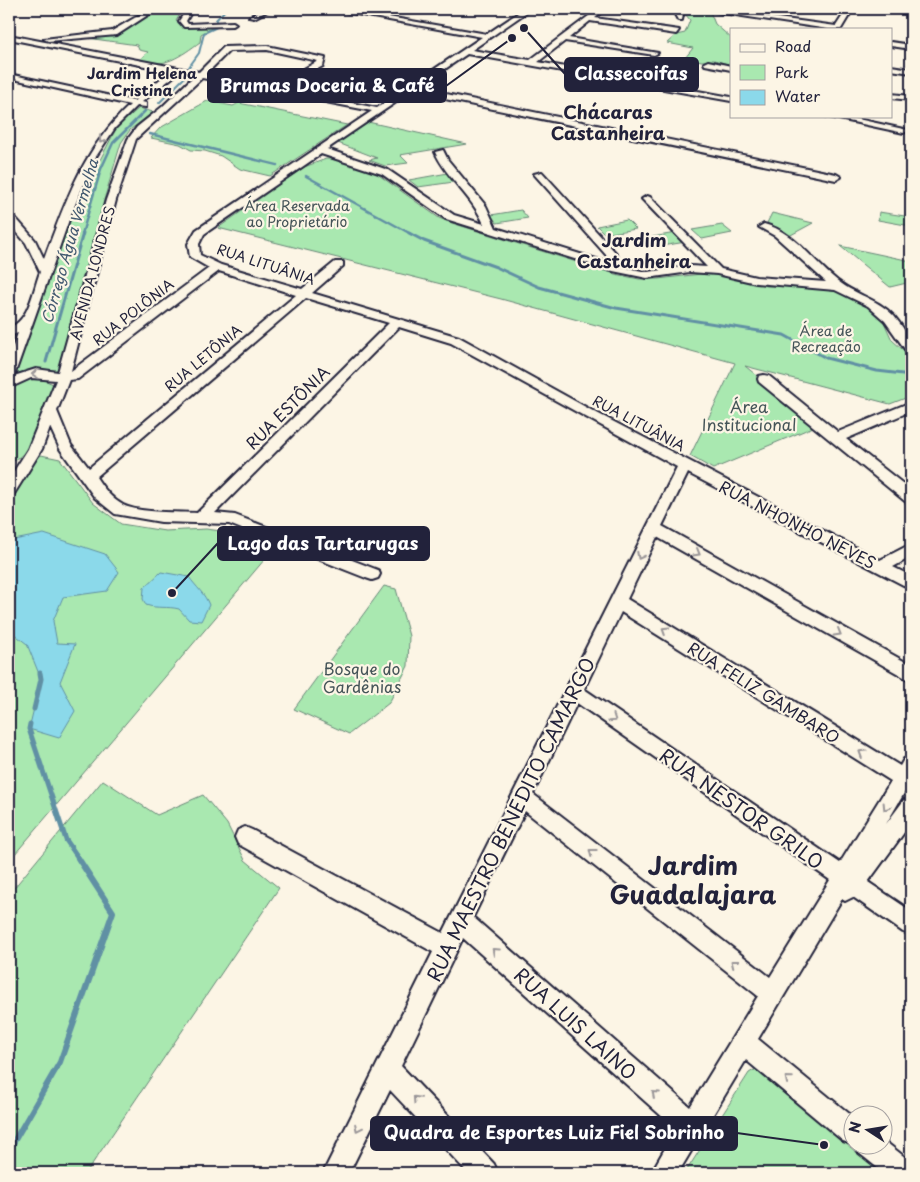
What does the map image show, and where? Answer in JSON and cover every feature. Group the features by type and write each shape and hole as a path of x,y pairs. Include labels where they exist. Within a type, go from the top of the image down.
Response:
{"street":[{"path":"9,44 114,33 154,9"},
{"path":"190,9 182,21 186,26 233,24 221,34"},
{"path":"252,17 268,9"},
{"path":"332,9 488,36"},
{"name":"RUA LITUÂNIA","path":"528,9 409,89 385,101 377,110 200,232 193,240 192,249 195,257 217,267 398,321 469,346 564,401 685,465"},
{"path":"533,62 602,9"},
{"path":"676,9 680,19"},
{"path":"767,21 777,9"},
{"path":"716,10 767,21 837,28 850,9"},
{"path":"589,19 676,32"},
{"path":"9,37 377,110"},
{"path":"57,46 62,38"},
{"path":"564,39 654,53"},
{"path":"892,44 911,48"},
{"name":"AVENIDA LONDRES","path":"9,490 35,449 64,378 111,200 132,139 140,129 165,109 200,76 225,46 266,48 322,60 322,62 307,71 302,79 306,84 320,88"},
{"path":"465,51 730,98"},
{"path":"708,62 730,68"},
{"path":"892,68 911,71"},
{"path":"9,374 13,349 29,318 59,233 90,158 112,126 175,71"},
{"path":"9,76 165,109"},
{"path":"307,96 320,88 346,94"},
{"path":"409,89 836,177"},
{"path":"892,96 911,98"},
{"path":"840,118 904,130"},
{"path":"323,147 371,166 398,180 450,217 617,269 647,275 690,269 717,270 756,280 810,283 838,287"},
{"path":"440,152 444,161 470,196 481,206 492,231"},
{"path":"539,174 612,255 617,269"},
{"path":"450,217 468,211 472,207 470,196"},
{"path":"647,199 717,270"},
{"path":"9,217 31,242 46,274"},
{"path":"764,227 779,234 838,287 872,304 889,318 911,349"},
{"path":"31,242 50,240 59,233"},
{"path":"578,258 592,258 596,254 596,239"},
{"name":"RUA LETÔNIA","path":"88,476 339,264"},
{"name":"RUA POLÔNIA","path":"64,378 80,372 217,267"},
{"path":"9,332 20,328 29,318"},
{"name":"RUA ESTÔNIA","path":"202,517 398,321"},
{"path":"9,384 22,375 38,372 64,378"},
{"path":"764,379 911,498"},
{"path":"50,411 65,446 100,494 120,510 160,517 230,519 372,574"},
{"path":"838,437 908,412"},
{"path":"9,469 46,442 57,442 65,446"},
{"name":"RUA MAESTRO BENEDITO CAMARGO","path":"336,1173 685,465"},
{"name":"RUA NHONHO NEVES","path":"685,465 911,582"},
{"path":"655,529 911,674"},
{"path":"880,566 911,550"},
{"name":"RUA FELIZ GAMBARO","path":"617,601 909,775"},
{"name":"RUA NESTOR GRILO","path":"573,692 911,924"},
{"path":"848,882 909,775"},
{"path":"521,796 772,993"},
{"path":"664,1173 830,897 848,882 911,807"},
{"path":"245,837 446,947"},
{"name":"RUA LUIS LAINO","path":"460,920 692,1126"},
{"path":"743,1042 842,1124"},
{"path":"387,1069 485,1173"},
{"path":"880,1154 904,1173"}],"green space":[{"path":"156,9 183,9 176,21 184,26 195,28 217,25 201,34 200,42 186,52 172,60 156,63 140,59 148,52 139,50 137,45 87,38 116,35"},
{"path":"681,9 709,9 715,24 730,37 730,65 714,60 702,61 685,58 693,48 667,43 676,35 685,33 690,20"},
{"path":"207,101 233,106 239,103 347,125 270,176 240,169 221,156 205,151 191,150 180,144 151,138 160,128"},
{"path":"139,108 153,112 130,130 121,143 104,200 62,376 38,371 11,380 72,214 117,127"},
{"path":"368,122 467,144 400,155 408,163 385,166 369,160 377,158 338,143"},
{"name":"Área de Recreação","path":"326,159 336,159 376,173 439,218 615,274 639,279 658,279 701,274 724,275 767,286 808,286 838,292 872,309 883,320 892,340 911,357 911,396 890,404 745,366 818,425 713,469 690,456 735,363 501,299 218,228 304,167"},
{"path":"448,173 454,182 418,187 409,180"},
{"path":"521,210 528,218 497,223 491,215"},
{"path":"879,212 911,217 911,226 878,220"},
{"path":"772,213 813,223 789,236 767,223"},
{"path":"627,220 636,229 605,234 597,226"},
{"path":"722,225 732,233 702,239 692,230"},
{"path":"676,233 686,242 655,247 646,238"},
{"path":"840,246 911,261 911,282 890,287"},
{"path":"31,378 42,379 53,384 31,447 16,460 9,462 9,393 19,382"},
{"path":"41,455 60,459 93,503 121,524 165,531 206,529 244,534 276,546 9,861 9,496 24,473"},
{"name":"Bosque do Gardênias","path":"384,586 396,589 409,636 408,666 389,703 349,734 294,709"},
{"path":"103,780 157,815 203,795 227,824 245,860 279,888 86,1173 9,1173 9,1100 12,1091 9,1088 9,894"},
{"path":"754,1070 764,1075 842,1140 842,1154 858,1154 881,1173 685,1173 749,1073"}],"water":[{"path":"44,534 105,554 119,572 107,591 63,597 53,621 57,643 75,644 60,682 75,711 59,738 29,729 41,679 27,644 9,630 9,541"},
{"path":"161,572 189,577 209,605 201,621 189,620 179,609 146,605 143,599 144,588"}],"waterway":[{"name":"Córrego Água Vermelha","path":"216,20 226,9"},
{"name":"Córrego Água Vermelha","path":"189,67 199,53 204,33 217,27"},
{"name":"Córrego Água Vermelha","path":"159,103 184,78"},
{"name":"Córrego Água Vermelha","path":"82,234 101,169 113,143 145,111"},
{"path":"150,134 277,165"},
{"path":"306,176 411,234"},
{"name":"Córrego Água Vermelha","path":"46,362 83,233"},
{"path":"409,233 424,241 496,267 539,287 616,308 784,335 826,358 877,371 911,375"},
{"name":"Córrego Água Vermelha","path":"34,709 41,679 40,673"},
{"name":"Córrego Água Vermelha","path":"30,724 29,729 66,840 79,859"},
{"name":"Córrego Água Vermelha","path":"9,1150 60,1062 113,912 78,858"}],"place":[{"name":"Classecoifas","path":"524,28"},
{"name":"Brumas Doceria & Café","path":"512,38"},
{"name":"Lago das Tartarugas","path":"172,593"},
{"name":"Quadra de Esportes Luiz Fiel Sobrinho","path":"824,1145"}],"district":[{"name":"Jardim Helena Cristina","path":"142,80"},
{"name":"Chácaras Castanheira","path":"608,121"},
{"name":"Jardim Castanheira","path":"634,249"},
{"name":"Jardim Guadalajara","path":"693,880"}],"park label":[{"name":"Área Reservada ao Proprietário","path":"297,214"},
{"name":"Área Institucional","path":"749,415"}]}
